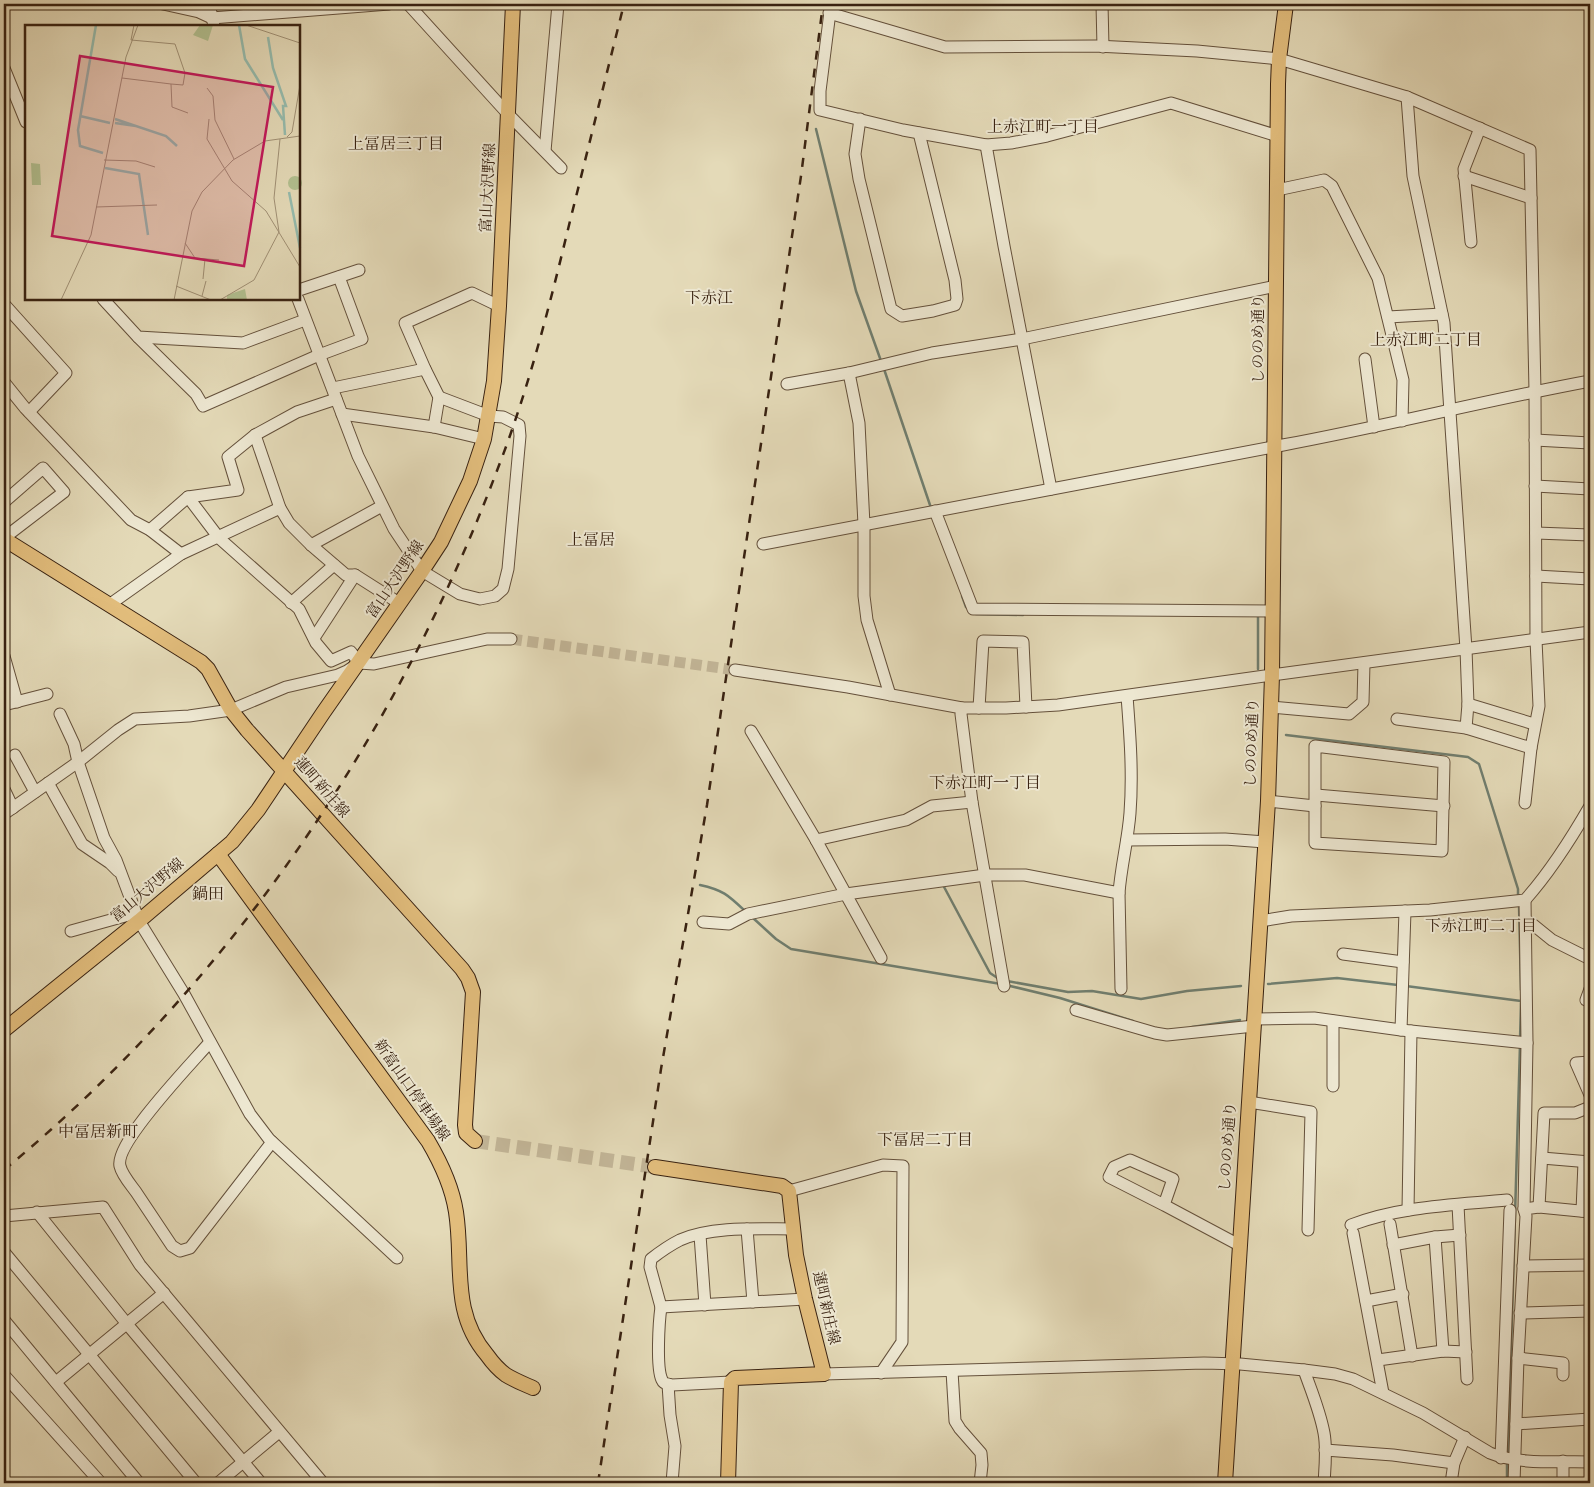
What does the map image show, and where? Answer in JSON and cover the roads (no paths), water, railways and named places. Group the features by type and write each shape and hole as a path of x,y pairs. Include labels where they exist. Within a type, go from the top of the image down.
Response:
{"main road":[{"name":"富山大沢野線","path":"4,1030 137,917 232,842 258,810 440,542 470,481 484,439 494,381 513,4"},
{"name":"しののめ通り","path":"1225,1483 1231,1363 1268,801 1273,610 1278,136 1280,59 1286,4"},
{"name":"蓮町新庄線","path":"4,539 201,662 208,669 231,710 247,730 462,969 468,978 473,992 465,1125 466,1133 475,1141"},
{"name":"新富山口停車場線","path":"218,854 428,1141 440,1161 456,1212 460,1289 464,1314 470,1331 481,1348 506,1374 533,1388"},
{"path":"655,1167 782,1186 789,1191"},
{"name":"蓮町新庄線","path":"789,1191 793,1229 805,1300 824,1374"},
{"path":"728,1483 730,1382 735,1378 824,1374"}],"street":[{"path":"163,4 199,12 213,22 330,6 389,4"},
{"path":"209,4 213,22"},
{"path":"408,4 508,114 561,168"},
{"path":"544,151 558,4"},
{"path":"1102,4 1103,47"},
{"path":"1278,136 1171,102 1046,136 1011,143 986,145 919,133 820,110 830,8 945,47 1103,47 1197,51 1280,59 1407,97 1530,150 1535,391 1536,640 1539,706 1534,724 1525,802"},
{"path":"4,68 25,120"},
{"path":"1407,97 1413,176 1442,314 1466,649 1468,704 1466,728"},
{"path":"860,119 855,154 859,179 891,309 902,316 934,311 955,305 957,299 955,280 919,133"},
{"path":"1471,242 1464,169 1480,128"},
{"path":"986,145 1051,489"},
{"path":"1464,176 1531,198"},
{"path":"1277,190 1324,180 1332,186 1378,278 1403,380 1402,421"},
{"path":"300,290 359,270"},
{"path":"105,300 138,337 196,394 203,406 362,338 339,277"},
{"path":"787,384 849,373 932,353 1022,339 1276,286"},
{"path":"434,427 439,397 405,323 472,293 499,306"},
{"path":"298,300 358,456 394,529 422,571 460,594 480,599 495,596 503,588 508,569 520,436 518,425 503,417 489,416 439,397"},
{"path":"4,304 66,372 29,412"},
{"path":"1388,318 1442,314"},
{"path":"138,337 243,344 305,320"},
{"path":"1365,360 1374,427"},
{"path":"150,530 188,498 238,490 228,457 255,435 335,393 425,369"},
{"path":"849,373 859,423 864,525 864,596 867,620 890,695"},
{"path":"763,544 1275,447 1590,381"},
{"path":"4,382 29,412 131,520 150,530 181,554"},
{"path":"342,414 434,427 484,439"},
{"path":"255,435 280,508 289,523 346,575 355,575 399,603"},
{"path":"1535,440 1590,443"},
{"path":"4,502 43,468 64,492 4,539"},
{"path":"1535,486 1590,489"},
{"path":"188,498 218,538 299,609 314,638 331,661 351,652 359,663"},
{"path":"311,545 382,506"},
{"path":"108,605 181,554 280,508"},
{"path":"935,511 973,609 1273,610"},
{"path":"1536,533 1590,535"},
{"path":"292,603 334,565"},
{"path":"314,638 355,575"},
{"path":"1536,576 1590,579"},
{"path":"735,670 962,708 1026,707 1128,696 1590,632"},
{"path":"4,789 8,811 78,762 118,730 135,720 189,716 231,710 286,687 343,673 359,663 374,664 487,639 511,639"},
{"path":"979,708 984,641 1023,642 1026,707"},
{"path":"4,656 17,702"},
{"path":"1271,707 1349,714 1363,702 1364,663"},
{"path":"4,705 47,694"},
{"path":"1121,989 1118,893 1130,812 1131,774 1128,696"},
{"path":"1468,704 1534,724"},
{"path":"962,708 961,714 972,802 1004,986"},
{"path":"60,714 74,744 78,762 104,838 116,860 137,917 184,994 250,1114 272,1142 398,1258"},
{"path":"1397,719 1466,728 1531,748"},
{"path":"751,731 816,840 881,958"},
{"path":"1315,746 1444,762 1442,851 1315,843 1315,800 1315,746"},
{"path":"15,755 35,792"},
{"path":"48,783 82,844 110,862 121,874"},
{"path":"1268,801 1315,800 1444,806"},
{"path":"816,840 906,820 932,806 972,802"},
{"path":"1260,920 1291,916 1430,910 1521,900 1538,886 1566,847 1590,806"},
{"path":"1127,840 1225,839 1265,842"},
{"path":"703,922 729,924 748,914 846,894 985,875 1025,875 1118,893"},
{"path":"1508,1459 1516,1424 1522,1266 1526,1216 1524,1209 1522,1043 1526,920 1521,900"},
{"path":"1405,911 1403,962 1406,1030 1408,1210"},
{"path":"71,932 137,917"},
{"path":"1526,920 1552,940 1590,959"},
{"path":"1343,954 1403,962"},
{"path":"1590,990 1586,1000 1590,1002"},
{"path":"1076,1010 1167,1035 1254,1022 1314,1018 1522,1043"},
{"path":"1333,1021 1333,1086"},
{"path":"210,1042 150,1110 127,1142 119,1158 120,1167 124,1174 172,1246 180,1251 190,1248 272,1142"},
{"path":"1590,1062 1576,1063 1590,1095"},
{"path":"1249,1102 1311,1112 1308,1230"},
{"path":"1539,1207 1544,1113 1575,1113 1590,1106"},
{"path":"1524,1209 1539,1207 1586,1212 1587,1162 1542,1158"},
{"path":"1164,1205 1173,1179 1130,1160 1114,1167 1109,1177 1239,1245"},
{"path":"789,1191 883,1165 904,1166 902,1342 881,1373"},
{"path":"1458,1205 1467,1378"},
{"path":"1383,1393 1352,1229 1374,1216 1408,1210 1458,1205 1509,1205 1508,1459 1514,1483"},
{"path":"4,1216 103,1207 140,1265 323,1483"},
{"path":"38,1212 127,1324 261,1483"},
{"path":"1390,1224 1412,1356"},
{"path":"747,1229 753,1302"},
{"path":"730,1382 668,1384 662,1381 659,1369 661,1307 650,1267 651,1259 682,1239 700,1235 747,1229 793,1229"},
{"path":"700,1235 705,1305"},
{"path":"1393,1245 1435,1237 1460,1235"},
{"path":"1435,1237 1443,1351"},
{"path":"5,1255 196,1483"},
{"path":"1522,1266 1590,1265"},
{"path":"56,1382 164,1293"},
{"path":"1366,1301 1403,1294"},
{"path":"661,1307 805,1300"},
{"path":"1520,1313 1590,1311"},
{"path":"4,1320 139,1483"},
{"path":"1378,1360 1443,1351 1466,1352"},
{"path":"1518,1358 1563,1363 1563,1375"},
{"path":"824,1374 1231,1363 1304,1370 1335,1374 1353,1379 1423,1413 1490,1453 1508,1459 1590,1462"},
{"path":"1304,1370 1324,1433 1324,1483"},
{"path":"952,1371 955,1421 981,1453 980,1483"},
{"path":"4,1374 101,1483"},
{"path":"668,1384 675,1446 672,1483"},
{"path":"1516,1424 1590,1419"},
{"path":"218,1483 279,1432"},
{"path":"1451,1483 1454,1463 1465,1437"},
{"path":"1325,1450 1393,1455 1454,1463"},
{"path":"1563,1461 1563,1483"}],"waterway":[{"path":"816,129 856,291 881,361"},
{"path":"884,369 931,508"},
{"path":"962,596 966,607"},
{"path":"976,614 1023,615"},
{"path":"1258,614 1258,669"},
{"path":"1286,735 1468,757 1479,764 1518,889 1518,897"},
{"path":"700,885 725,894 745,911"},
{"path":"943,885 990,973 999,979"},
{"path":"1519,905 1521,990"},
{"path":"753,918 776,939 791,949 1001,984"},
{"path":"1268,984 1337,978 1398,985"},
{"path":"1007,981 1068,992 1092,991 1141,999 1187,991 1241,986"},
{"path":"1006,985 1060,998 1133,1021"},
{"path":"1406,986 1521,1001"},
{"path":"1520,1040 1521,1003"},
{"path":"1192,1027 1240,1020"},
{"path":"1508,1454 1520,1045"},
{"path":"1507,1462 1507,1483"}],"tunnel":[{"path":"511,639 735,670"},
{"path":"475,1141 655,1167"}],"railway":[{"path":"4,1170 85,1098 161,1021 231,938 296,851 356,760 409,666 457,568 498,468 520,407 547,315 624,4"},
{"path":"598,1483 661,1069 707,805 801,176 823,4"}],"district":[{"name":"上赤江町一丁目","path":"1043,128"},
{"name":"上冨居三丁目","path":"396,145"},
{"name":"下赤江","path":"709,299"},
{"name":"上赤江町二丁目","path":"1426,341"},
{"name":"上冨居","path":"591,541"},
{"name":"下赤江町一丁目","path":"985,784"},
{"name":"鍋田","path":"208,895"},
{"name":"下赤江町二丁目","path":"1481,927"},
{"name":"中冨居新町","path":"98,1133"},
{"name":"下冨居二丁目","path":"925,1141"}]}
